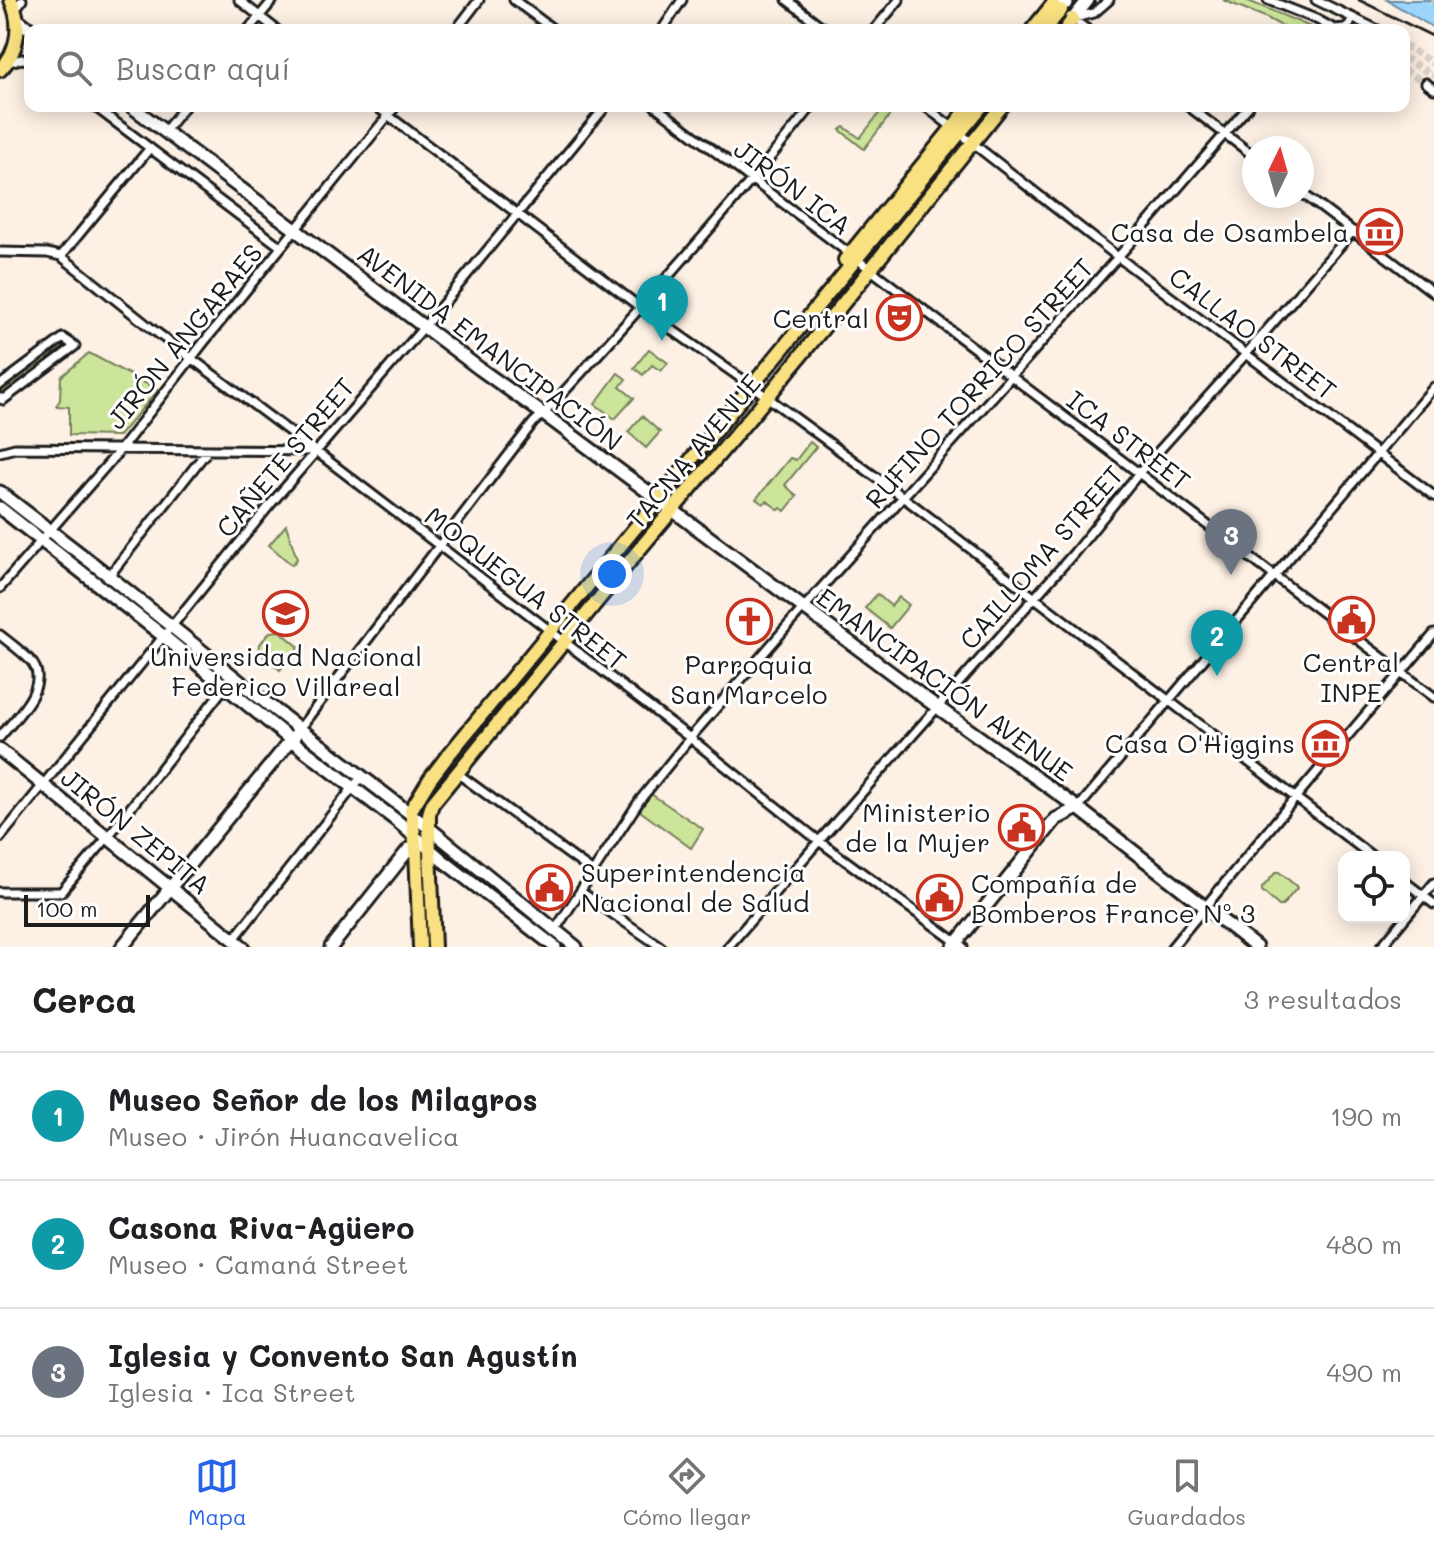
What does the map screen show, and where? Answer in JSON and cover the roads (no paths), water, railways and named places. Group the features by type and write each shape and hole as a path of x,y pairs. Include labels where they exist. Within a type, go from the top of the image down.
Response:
{"main road":[{"path":"1069,24 1088,0"},
{"path":"1038,24 1060,3"},
{"path":"1048,24 1060,3"},
{"path":"16,7 27,24"},
{"path":"3,66 16,44 16,7"},
{"path":"139,112 297,230"},
{"name":"TACNA AVENUE","path":"956,130 966,112"},
{"name":"TACNA AVENUE","path":"408,812 430,779 655,497 956,130 976,112"},
{"name":"TACNA AVENUE","path":"429,828 432,804 672,510 769,399 997,112"},
{"name":"AVENIDA EMANCIPACIÓN","path":"297,230 655,497"},
{"path":"0,492 109,576 225,686 549,945 555,930"},
{"name":"EMANCIPACIÓN AVENUE","path":"655,497 1078,808 1256,947"},
{"path":"0,508 233,676 576,947"},
{"path":"130,944 170,888 300,728"},
{"name":"JIRÓN ZEPITA","path":"0,750 239,943"},
{"path":"958,945 1056,819 1078,808"},
{"path":"408,812 420,947"},
{"path":"429,828 434,947"},
{"path":"410,832 413,947"},
{"path":"331,947 409,849"}],"street":[{"path":"239,0 270,24"},
{"path":"253,24 273,0"},
{"path":"461,24 479,0"},
{"path":"514,0 546,24"},
{"path":"666,24 682,0"},
{"path":"787,0 818,24"},
{"path":"879,24 899,0"},
{"path":"1073,19 1094,13 1109,0"},
{"path":"1268,0 1325,24"},
{"path":"1316,0 1366,24"},
{"path":"1060,3 1080,24"},
{"path":"1350,24 1352,17"},
{"path":"3,66 24,59"},
{"path":"1426,83 1434,89"},
{"path":"102,112 281,247"},
{"path":"165,131 180,112"},
{"path":"383,112 641,308 903,497 1365,851"},
{"name":"JIRÓN ANGARAES","path":"0,588 120,450 391,112"},
{"name":"CAÑETE STREET","path":"0,838 166,630 315,451 424,327 601,112"},
{"name":"JIRÓN ICA","path":"663,112 870,270"},
{"path":"300,728 529,427 641,308 753,180 807,112"},
{"name":"CALLAO STREET","path":"933,112 1118,257 1434,496"},
{"path":"1196,112 1242,147"},
{"name":"RUFINO TORRICO STREET","path":"555,930 640,800 690,738 1243,112"},
{"path":"0,252 54,253 61,256 150,148"},
{"path":"1314,202 1434,293"},
{"name":"CAILLOMA STREET","path":"728,947 1353,231"},
{"name":"MOQUEGUA STREET","path":"61,256 191,359 958,945"},
{"name":"ICA STREET","path":"870,270 1434,697"},
{"path":"0,385 63,338 75,346 3,400 0,397"},
{"path":"1078,808 1434,387"},
{"path":"1425,397 1434,404"},
{"path":"0,452 15,448 315,451"},
{"path":"109,576 208,450"},
{"path":"1172,947 1434,634"},
{"path":"0,635 32,662 37,670 38,682 35,692 0,737"},
{"path":"0,892 61,892 233,676"},
{"path":"457,773 593,872"},
{"path":"239,943 362,776"},
{"path":"1381,947 1434,883"},
{"path":"1410,886 1434,904"},
{"path":"581,892 661,947"}],"water":[{"path":"1387,0 1434,0 1434,28"}],"tunnel":[{"path":"1410,49 1434,64"},
{"path":"1410,62 1434,76"},
{"path":"1410,74 1426,83"}],"railway":[{"path":"1359,0 1408,24"},
{"path":"1410,25 1434,37"}],"place":[{"name":"Casa de Osambela","path":"1380,232"},
{"name":"Central","path":"900,318"},
{"name":"Museo Señor de los Milagros","path":"662,341"},
{"name":"Iglesia y Convento San Agustín","path":"1231,575"},
{"name":"Universidad Nacional Federico Villareal","path":"286,613"},
{"name":"Central INPE","path":"1351,619"},
{"name":"Parroquia San Marcelo","path":"749,621"},
{"name":"Casona Riva-Agüero","path":"1217,676"},
{"name":"Casa O'Higgins","path":"1326,743"},
{"name":"Ministerio de la Mujer","path":"1021,827"},
{"name":"Superintendencia Nacional de Salud","path":"550,887"},
{"name":"Compañía de Bomberos France Nº 3","path":"940,898"}]}
